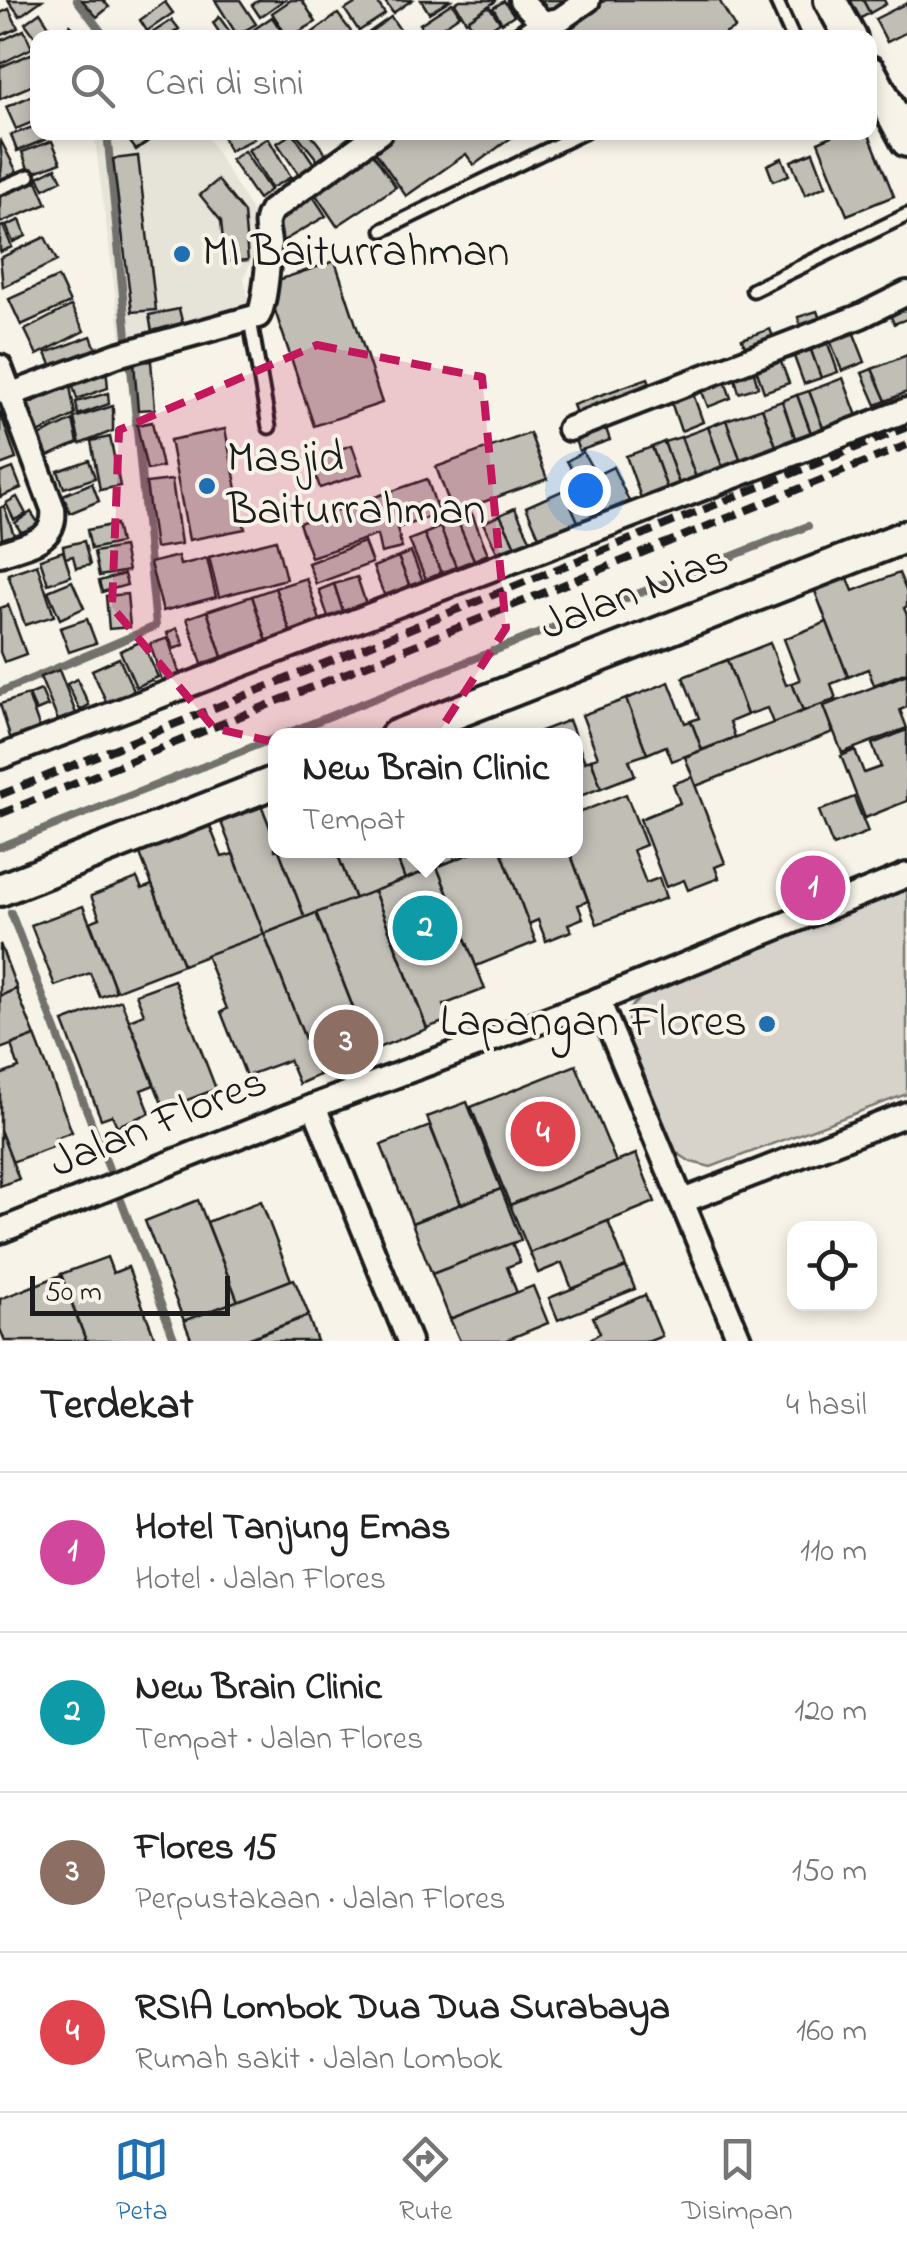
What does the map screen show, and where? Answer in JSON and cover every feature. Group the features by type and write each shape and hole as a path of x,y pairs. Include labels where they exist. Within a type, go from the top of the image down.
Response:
{"street":[{"path":"520,0 551,22"},
{"path":"536,30 588,0"},
{"path":"830,0 847,30"},
{"path":"877,85 907,141"},
{"path":"0,554 50,533 55,524 53,509 4,383 250,320 264,311 270,246 265,222 271,211 369,140"},
{"path":"570,429 861,316 907,293"},
{"path":"0,757 907,410"},
{"name":"Jalan Nias","path":"416,728 907,536"},
{"path":"0,890 268,785"},
{"name":"Jalan Flores","path":"0,1231 314,1106 598,1000 907,875"},
{"path":"598,1000 740,1341"},
{"path":"314,1106 409,1341"},
{"path":"683,1201 907,1114"}],"lane":[{"path":"776,0 789,30"},
{"path":"383,230 568,140"},
{"path":"0,188 29,176"},
{"path":"753,290 907,214"},
{"path":"250,320 269,426"}],"highlighted area":[{"path":"317,345 482,377 506,628 412,774 214,728 112,607 119,430"}],"shaded area":[{"name":"MI Baiturrahman","path":"95,140 209,140 264,231 244,278 251,314 122,346"},
{"name":"Lapangan Flores","path":"907,888 907,1094 711,1167 691,1162 668,1147 625,1040 630,1008 644,994"}],"building":[{"path":"8,0 42,0 20,16"},
{"path":"82,0 103,0 109,7 97,17"},
{"path":"215,0 240,0 256,24 246,30 234,30"},
{"path":"259,0 284,0 260,17 252,5"},
{"path":"291,0 302,0 316,22 302,30 283,30 272,13"},
{"path":"361,0 376,0 385,14 358,30 345,10"},
{"path":"384,0 412,0 393,13"},
{"path":"421,0 450,0 429,13"},
{"path":"528,0 567,0 542,19"},
{"path":"606,0 719,0 735,28 559,30 558,27"},
{"path":"837,0 863,0 870,13 850,24"},
{"path":"863,0 884,0 886,4 870,13"},
{"path":"496,1 466,21 455,3"},
{"path":"504,1 514,15 502,23 493,8"},
{"path":"165,2 173,13 148,30 140,20"},
{"path":"452,3 460,15 438,30 424,30 420,24"},
{"path":"907,3 907,32 887,42 875,19"},
{"path":"489,6 500,22 487,30 474,30 468,20"},
{"path":"9,9 18,28 0,36 0,13"},
{"path":"40,12 52,30 30,30 25,23"},
{"path":"338,14 350,30 316,30"},
{"path":"219,17 229,30 218,30 213,23"},
{"path":"272,17 281,30 253,30"},
{"path":"391,17 400,30 373,30"},
{"path":"172,20 179,29 178,30 157,30"},
{"path":"24,30 30,49 0,64 0,41"},
{"path":"30,54 30,86 0,99 0,67"},
{"path":"30,96 30,123 16,129 6,107"},
{"path":"30,128 30,140 44,140 17,151 11,135"},
{"path":"0,139 18,174 0,183 2,163"},
{"path":"129,140 150,140 136,150"},
{"path":"224,140 252,140 229,151"},
{"path":"269,140 291,177 271,188 248,150"},
{"path":"298,140 314,164 299,175 277,143"},
{"path":"302,140 315,140 327,155 319,162"},
{"path":"388,140 508,140 474,165 466,154 406,196 374,150"},
{"path":"871,140 894,196 847,215 818,142"},
{"path":"52,141 61,162 30,174 22,152"},
{"path":"244,151 270,190 258,199 231,160"},
{"path":"372,152 396,187 337,226 314,192"},
{"path":"813,152 826,186 805,195 791,161"},
{"path":"138,156 156,310 132,312 113,159"},
{"path":"782,158 789,175 773,181 767,165"},
{"path":"56,168 62,180 44,189 38,177"},
{"path":"218,180 244,213 248,260 225,262 221,221 200,195"},
{"path":"37,181 47,204 0,223 0,196"},
{"path":"311,193 326,216 281,242 268,222"},
{"path":"20,220 26,236 13,242 6,226"},
{"path":"3,226 12,247 0,252 0,227"},
{"path":"45,237 57,261 3,287 0,258"},
{"path":"335,261 382,403 314,426 266,284"},
{"path":"58,277 70,303 21,325 9,299"},
{"path":"907,297 907,319 894,324 886,305"},
{"path":"71,306 84,331 37,355 25,330"},
{"path":"179,309 183,325 152,332 149,315"},
{"path":"817,311 823,327 803,334 798,317"},
{"path":"851,326 865,362 842,371 828,335"},
{"path":"770,329 776,344 748,355 742,339"},
{"path":"91,336 96,349 52,367 46,353"},
{"path":"826,338 838,372 821,378 809,345"},
{"path":"809,345 821,378 804,384 792,351"},
{"path":"778,354 789,383 764,392 754,363"},
{"path":"907,355 907,392 886,401 872,369"},
{"path":"151,361 155,409 138,410 134,362"},
{"path":"752,365 758,387 739,393 733,371"},
{"path":"106,367 108,388 77,399 72,383"},
{"path":"872,369 886,401 876,405 862,373"},
{"path":"723,375 731,398 708,407 699,384"},
{"path":"648,378 654,395 579,422 573,405"},
{"path":"843,378 857,416 823,428 809,391"},
{"path":"70,386 75,415 38,433 25,405"},
{"path":"692,391 703,422 681,431 670,399"},
{"path":"809,391 823,428 811,433 797,395"},
{"path":"108,393 109,404 78,415 76,402"},
{"path":"797,395 811,433 795,438 782,401"},
{"path":"782,401 799,450 780,457 762,408"},
{"path":"113,406 113,431 80,444 74,418"},
{"path":"762,408 780,457 744,470 726,420"},
{"path":"0,411 16,459 0,465"},
{"path":"73,420 78,443 46,457 37,437"},
{"path":"726,420 744,470 726,477 708,427"},
{"path":"152,422 162,467 147,470 137,425"},
{"path":"604,423 610,440 579,451 573,435"},
{"path":"708,427 726,477 699,486 681,437"},
{"name":"Masjid Baiturrahman","path":"225,429 245,529 189,540 170,440"},
{"path":"530,433 547,479 453,513 436,467"},
{"path":"110,437 120,486 100,490 91,441"},
{"path":"681,437 699,486 682,492 664,442"},
{"path":"664,442 682,492 670,497 652,447"},
{"path":"352,445 362,474 320,488 310,459"},
{"path":"652,447 670,497 644,506 626,456"},
{"path":"583,452 592,468 575,476 567,461"},
{"path":"89,460 95,478 64,488 58,471"},
{"path":"613,467 629,501 600,514 584,481"},
{"path":"13,468 21,488 0,497 0,473"},
{"path":"427,479 439,514 397,528 402,548 381,553 377,535 311,557 299,523"},
{"path":"172,480 181,544 155,548 146,483"},
{"path":"584,481 600,514 579,524 564,490"},
{"path":"92,483 99,501 70,513 63,495"},
{"path":"564,490 579,524 541,541 526,507"},
{"path":"17,497 26,514 14,520 6,503"},
{"path":"4,506 14,535 2,540 0,508"},
{"path":"515,508 532,543 517,550 500,515"},
{"path":"31,512 39,524 23,535 15,523"},
{"path":"472,514 488,554 474,560 457,520"},
{"path":"500,515 517,550 500,558 483,523"},
{"path":"457,520 474,560 456,567 440,527"},
{"path":"116,524 120,543 91,549 87,530"},
{"path":"440,527 456,567 441,573 424,534"},
{"path":"424,534 441,573 426,580 409,540"},
{"path":"276,540 286,579 219,597 209,557"},
{"path":"84,541 90,565 76,568 73,556 65,558 63,546"},
{"path":"364,542 372,563 316,584 308,563"},
{"path":"123,547 128,571 99,576 94,552"},
{"path":"63,551 71,576 48,584 40,559"},
{"path":"411,552 423,582 410,587 398,557"},
{"path":"178,556 180,565 207,558 216,597 163,611 150,563"},
{"path":"398,557 410,587 385,597 373,567"},
{"path":"37,564 54,616 25,625 8,574"},
{"path":"844,568 853,591 899,573 907,593 907,672 874,685 868,669 848,677 811,581"},
{"path":"124,574 127,585 102,592 99,581"},
{"path":"357,577 368,610 345,618 334,584"},
{"path":"306,578 321,623 291,634 275,588"},
{"path":"72,581 84,608 60,619 48,591"},
{"path":"334,584 345,618 330,623 319,590"},
{"path":"275,588 291,634 267,642 252,596"},
{"path":"127,594 130,627 109,629 106,596"},
{"path":"252,596 267,642 222,657 207,611"},
{"path":"8,605 26,654 4,662 0,652 0,608"},
{"path":"207,611 222,657 202,664 187,618"},
{"path":"87,619 96,643 69,652 60,628"},
{"path":"827,622 848,677 831,684 836,699 803,711 792,683 800,680 784,639"},
{"path":"177,628 184,645 174,649 167,633"},
{"path":"168,638 180,675 162,681 150,644"},
{"path":"142,641 158,677 136,687 120,651"},
{"path":"770,643 786,685 792,683 803,711 773,723 767,708 747,715 727,660"},
{"path":"119,658 137,698 110,710 92,670"},
{"path":"727,660 747,715 730,722 735,737 702,750 691,721 699,718 683,677"},
{"path":"59,670 77,716 59,723 40,677"},
{"path":"907,674 907,707 900,710 907,728 842,753 824,706"},
{"path":"77,679 89,705 80,710 67,684"},
{"path":"669,682 685,723 691,721 702,750 672,761 666,746 647,754 626,699"},
{"path":"41,690 48,706 36,711 29,695"},
{"path":"28,695 40,729 11,740 0,704"},
{"path":"626,699 647,754 629,760 635,775 601,788 591,759 598,757 582,715"},
{"path":"822,704 833,732 696,786 685,757"},
{"path":"569,720 572,728 548,728"},
{"path":"907,730 907,801 865,818 841,756 855,750 864,773 881,767 872,744"},
{"path":"583,757 585,762 591,759 601,788 583,795"},
{"path":"692,777 725,863 715,867 719,878 688,890 684,880 666,887 640,819 680,803 673,784"},
{"path":"626,794 646,845 633,850 646,883 659,878 666,898 597,924 572,858 583,858 583,811"},
{"path":"854,797 868,832 833,846 819,811"},
{"path":"262,807 268,822 268,858 282,858 305,918 264,934 221,822"},
{"path":"209,824 222,857 233,854 264,934 183,965 139,851"},
{"path":"282,858 339,858 355,899 305,918"},
{"path":"339,858 397,858 405,879 355,899"},
{"path":"397,858 454,858 455,860 405,879"},
{"path":"459,858 504,858 536,942 476,966 437,867"},
{"path":"504,858 572,858 588,901 578,905 583,918 568,924 571,931 546,941 538,920 529,924"},
{"path":"437,867 485,989 443,1005 449,1020 427,1028 374,891"},
{"path":"137,878 142,889 152,885 183,965 116,991 90,922 100,918 91,896"},
{"path":"374,891 427,1029 370,1051 316,913"},
{"path":"83,906 116,991 100,997 90,973 55,986 31,925"},
{"path":"316,913 371,1054 319,1075 264,934"},
{"path":"264,934 319,1075 299,1084 289,1060 246,1076 221,1012 227,1009 206,955"},
{"path":"0,944 17,989 0,996"},
{"path":"174,980 216,1089 164,1109 129,1020 144,1014 136,994"},
{"path":"16,989 35,1036 0,1049 0,996"},
{"path":"121,1000 154,1085 141,1090 150,1113 117,1126 112,1115 101,1119 63,1022"},
{"path":"35,1036 72,1132 55,1138 57,1145 12,1162 0,1130 0,1075 19,1068 11,1045"},
{"path":"576,1065 616,1162 510,1205 471,1107"},
{"path":"467,1102 501,1189 461,1204 427,1117"},
{"path":"430,1126 461,1204 412,1223 381,1145"},
{"path":"0,1130 19,1179 0,1186"},
{"path":"636,1154 655,1202 530,1253 510,1205"},
{"path":"501,1189 521,1240 432,1274 412,1223"},
{"path":"198,1200 238,1301 184,1321 145,1221"},
{"path":"261,1201 291,1280 238,1301 207,1222"},
{"path":"608,1221 626,1267 572,1289 562,1263 538,1273 530,1253"},
{"path":"512,1243 520,1262 507,1267 517,1293 450,1319 432,1274"},
{"path":"107,1257 113,1273 128,1267 156,1341 86,1341 61,1274"},
{"path":"626,1267 635,1289 558,1320 549,1298"},
{"path":"61,1275 86,1341 5,1341 0,1329 0,1299"},
{"path":"294,1279 309,1315 242,1341 192,1341 184,1321"},
{"path":"533,1286 548,1323 504,1341 460,1341 450,1319"},
{"path":"645,1295 662,1336 650,1341 587,1341 600,1333 593,1317"},
{"path":"308,1316 317,1341 243,1341"}],"waterway":[{"path":"77,0 100,30"},
{"path":"108,140 128,347"},
{"path":"0,692 156,626 130,358"},
{"path":"300,728 808,526"},
{"path":"0,847 268,741"},
{"path":"11,913 175,1341"}],"railway":[{"path":"0,795 907,427"},
{"path":"0,814 907,445"}],"place":[{"name":"MI Baiturrahman","path":"182,254"},
{"name":"Masjid Baiturrahman","path":"207,486"},
{"name":"Hotel Tanjung Emas","path":"813,888"},
{"name":"New Brain Clinic","path":"425,928"},
{"name":"Lapangan Flores","path":"767,1024"},
{"name":"Flores 15","path":"346,1042"},
{"name":"RSIA Lombok Dua Dua Surabaya","path":"543,1134"}]}
